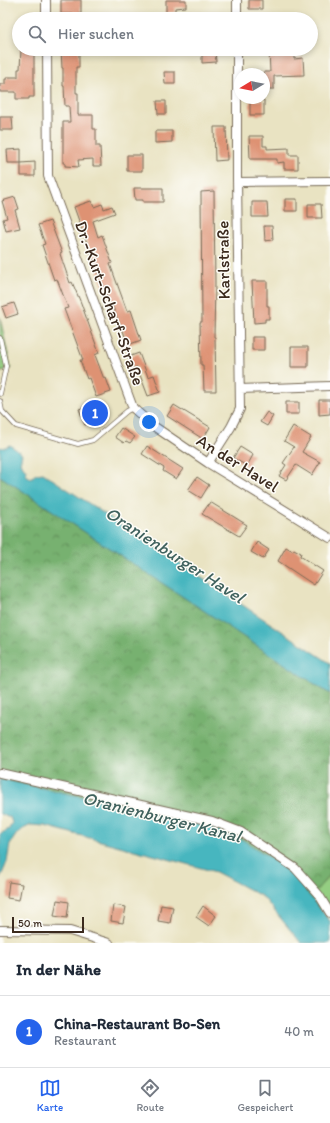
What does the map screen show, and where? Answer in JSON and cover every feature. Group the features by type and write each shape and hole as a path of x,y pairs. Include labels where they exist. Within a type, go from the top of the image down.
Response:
{"street":[{"path":"46,0 46,12"},
{"path":"237,0 237,12"},
{"name":"Dr.-Kurt-Scharf-Straße","path":"46,56 48,176 133,408"},
{"name":"Karlstraße","path":"208,463 240,409 237,56"},
{"path":"237,182 330,181"},
{"path":"240,389 330,386"},
{"name":"An der Havel","path":"133,408 152,425 208,463 330,538"},
{"path":"0,773 212,821 241,832 295,868 319,895 330,912"},
{"path":"0,930 70,931 109,943"}],"lane":[{"path":"0,338 6,366 0,394"},
{"name":"Dr.-Kurt-Scharf-Straße","path":"0,401 2,411 16,426 78,444 93,440 127,411 133,408"}],"green space":[{"path":"0,317 11,368 0,373"},
{"path":"0,476 330,694 330,875 310,897 288,869 195,821 0,779"},
{"path":"330,875 330,904 320,909 310,897"}],"water":[{"path":"10,445 22,454 20,463 26,470 26,475 31,478 36,474 43,473 330,663 330,694 0,476 0,447 3,448"},
{"name":"Oranienburger Kanal","path":"0,779 195,821 243,840 288,869 330,921 330,943 301,943 263,897 216,872 45,826 31,825 16,835 10,844 7,862 0,879 0,834 9,829 12,823 10,817 0,814"}],"building":[{"path":"61,0 81,0 81,12 61,12"},
{"path":"166,0 186,0 186,7 175,8 175,12 166,12"},
{"path":"249,0 262,0 262,9 249,9"},
{"path":"21,56 34,56 34,97 29,97 29,99 16,99 16,92 0,92 0,84 5,84 5,79 7,79 7,77 18,77 18,69 20,69"},
{"path":"61,56 79,56 79,67 76,67 78,115 93,115 93,129 96,129 96,146 100,146 101,166 93,166 93,159 78,160 79,167 65,166 65,163 63,163 63,122 70,122 69,106 65,106"},
{"path":"202,56 216,56 216,62 202,63"},
{"path":"269,56 294,56 294,59 303,58 304,75 274,76 274,89 270,89"},
{"path":"164,72 175,72 175,84 165,84"},
{"path":"157,101 166,101 166,114 158,114"},
{"path":"250,104 264,104 264,115 250,115"},
{"path":"0,117 12,117 13,130 0,130"},
{"path":"214,127 226,127 227,160 215,161"},
{"path":"155,131 172,131 172,142 155,143"},
{"path":"249,136 263,136 263,146 267,146 267,149 289,148 289,155 298,155 298,169 284,169 284,162 277,163 277,159 250,159"},
{"path":"21,149 21,163 8,163 7,150"},
{"path":"127,155 142,155 142,171 127,171"},
{"path":"35,162 35,176 21,176 21,163"},
{"path":"134,188 163,188 163,202 143,202 143,200 135,200"},
{"path":"214,191 214,337 216,391 204,391 203,365 201,365 200,322 202,322 201,192"},
{"path":"15,197 19,209 15,210 20,228 6,231 3,219 7,218 2,201"},
{"path":"285,199 297,199 297,211 285,211"},
{"path":"91,201 94,207 102,204 104,209 112,206 115,213 93,221 98,237 102,235 112,263 110,264 127,311 131,310 141,340 128,345 121,325 112,305 111,306 74,207"},
{"path":"252,202 267,202 268,217 252,217"},
{"path":"308,204 321,204 322,218 308,218"},
{"path":"50,221 62,253 60,254 70,283 72,282 81,303 99,353 95,355 104,379 106,378 111,392 96,397 80,360 83,360 64,309 68,308 57,279 54,280 42,245 45,244 38,225"},
{"path":"264,226 272,226 273,240 265,241"},
{"path":"252,281 267,281 267,306 269,306 269,319 265,319 265,322 254,323"},
{"path":"14,303 18,314 6,318 2,307"},
{"path":"252,337 264,337 264,350 252,350"},
{"path":"291,347 308,347 308,367 291,367"},
{"path":"139,353 148,377 154,375 160,392 148,396 137,367 133,368 128,357"},
{"path":"319,400 330,400 330,414 319,415"},
{"path":"286,402 299,402 299,414 286,414"},
{"path":"96,403 102,419 85,425 79,409"},
{"path":"174,405 210,427 203,439 167,416"},
{"path":"267,412 273,416 267,426 260,422"},
{"path":"293,426 311,437 302,452 320,462 312,475 296,465 286,480 279,476 286,465 283,463 294,447 284,441"},
{"path":"121,428 135,437 130,443 126,441 124,443 115,437"},
{"path":"147,446 183,469 176,479 163,471 164,468 142,454"},
{"path":"240,447 253,455 247,466 233,458"},
{"path":"197,477 209,485 201,498 188,490"},
{"path":"210,502 247,525 239,536 202,514"},
{"path":"257,542 269,550 263,559 251,552"},
{"path":"286,547 301,553 300,556 323,571 314,585 278,561"},
{"path":"9,882 22,884 19,900 7,898"},
{"path":"57,900 69,902 67,918 54,916"},
{"path":"113,905 126,907 123,923 111,921"},
{"path":"161,905 173,907 170,923 158,921"},
{"path":"203,906 216,916 209,926 196,917"}],"place":[{"name":"China-Restaurant Bo-Sen","path":"95,413"}],"water label":[{"name":"Oranienburger Havel","path":"175,555"}]}
